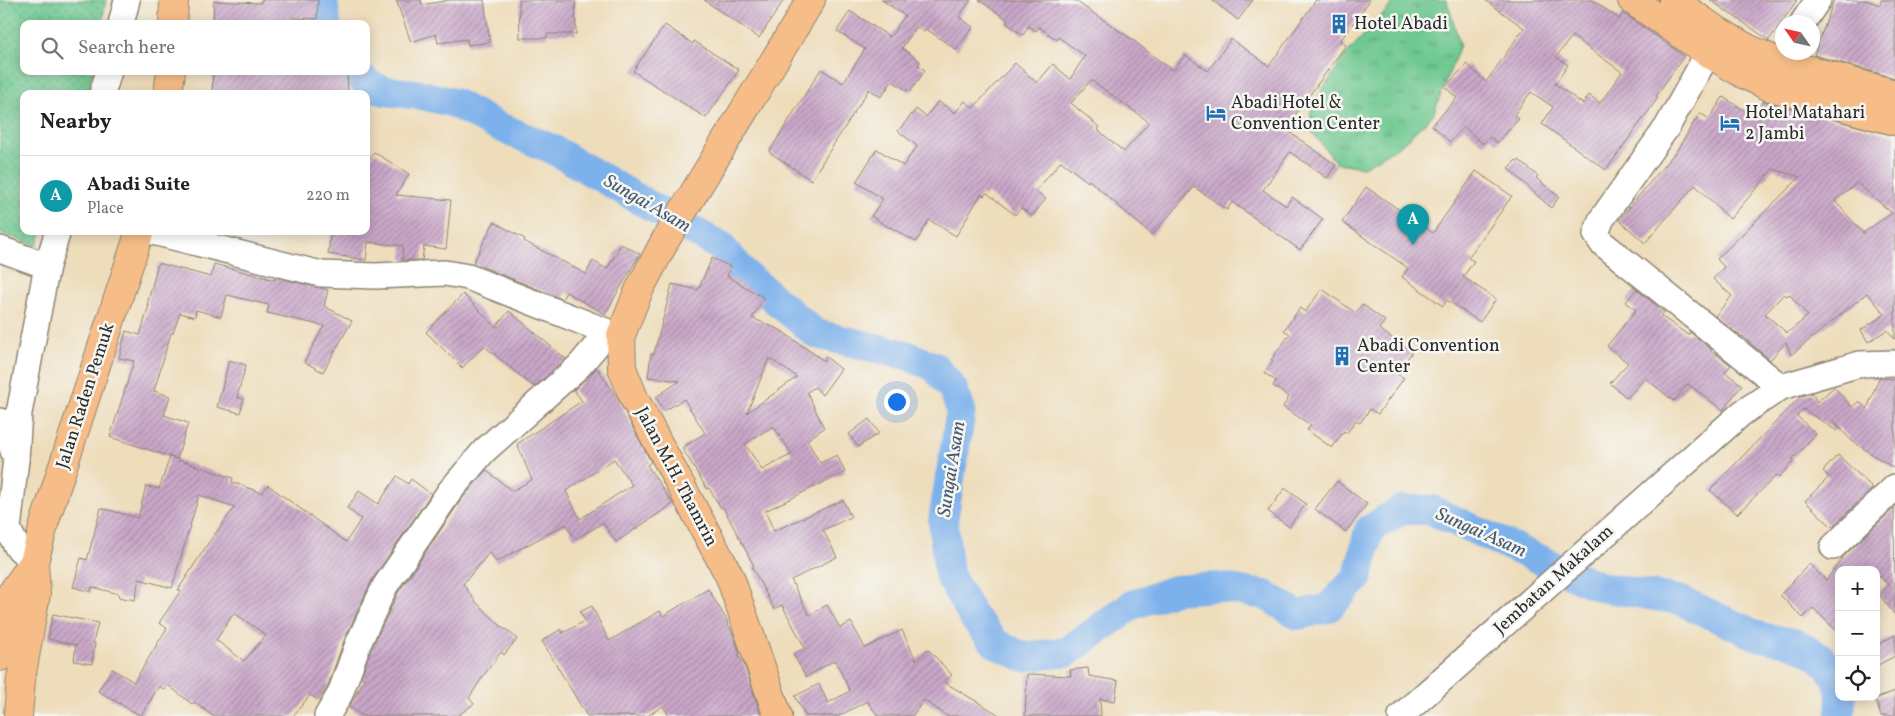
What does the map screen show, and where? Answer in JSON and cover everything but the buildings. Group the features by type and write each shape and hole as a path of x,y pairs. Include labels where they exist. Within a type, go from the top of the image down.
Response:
{"highway":[{"path":"173,20 174,0"},
{"name":"Jalan M.H. Thamrin","path":"778,716 730,576 634,398 622,368 615,334 666,239 811,0"},
{"path":"1632,0 1743,74 1776,66 1895,94"},
{"path":"1673,0 1713,28 1776,66 1895,121"},
{"path":"169,90 170,75"},
{"name":"Jalan Raden Pemuk","path":"18,716 21,679 36,594 34,562 48,511 139,235"},
{"name":"Jalan Raden Pemuk","path":"0,656 11,594 34,562"}],"street":[{"path":"123,20 127,0"},
{"path":"1808,15 1818,0"},
{"path":"1708,52 1667,127 1601,220 1596,234 1602,243 1781,387"},
{"path":"103,90 108,75"},
{"path":"34,562 17,547 8,529 20,413 47,266 57,235"},
{"path":"165,235 321,274 375,276 446,273 468,277 615,334 484,451 450,491 385,586 358,644 334,713"},
{"path":"0,249 47,266"},
{"name":"Jembatan Makalam","path":"1401,716 1742,413 1781,387 1860,364 1895,363"},
{"path":"0,421 16,459"},
{"path":"1833,547 1895,487"}],"green space":[{"path":"0,0 106,0 103,20 20,20 20,75 93,75 87,90 20,90 20,235 41,235 37,246 0,233"},
{"path":"1396,0 1447,0 1460,45 1433,115 1401,145 1364,167 1336,163 1310,129 1311,107 1346,54"}],"waterway":[{"name":"Sungai Asam","path":"323,0 326,20"},
{"name":"Sungai Asam","path":"359,75 367,84 385,91 422,95 454,103 495,125 552,149 721,247 746,275 816,334 906,355 935,367 953,389 961,410 943,521 949,575 974,618 995,643 1024,657 1067,652 1132,605 1175,590 1217,587 1265,595 1298,615 1328,608 1358,577 1369,530 1401,510 1431,510 1600,587 1679,600 1760,637 1794,643 1820,657 1835,675"},
{"name":"Sungai Asam","path":"1840,716 1841,701"}],"place":[{"name":"Hotel Abadi","path":"1339,24"},
{"name":"Abadi Hotel & Convention Center","path":"1216,113"},
{"name":"Hotel Matahari 2 Jambi","path":"1730,123"},
{"name":"Abadi Suite","path":"1413,245"},
{"name":"Abadi Convention Center","path":"1342,356"}]}
